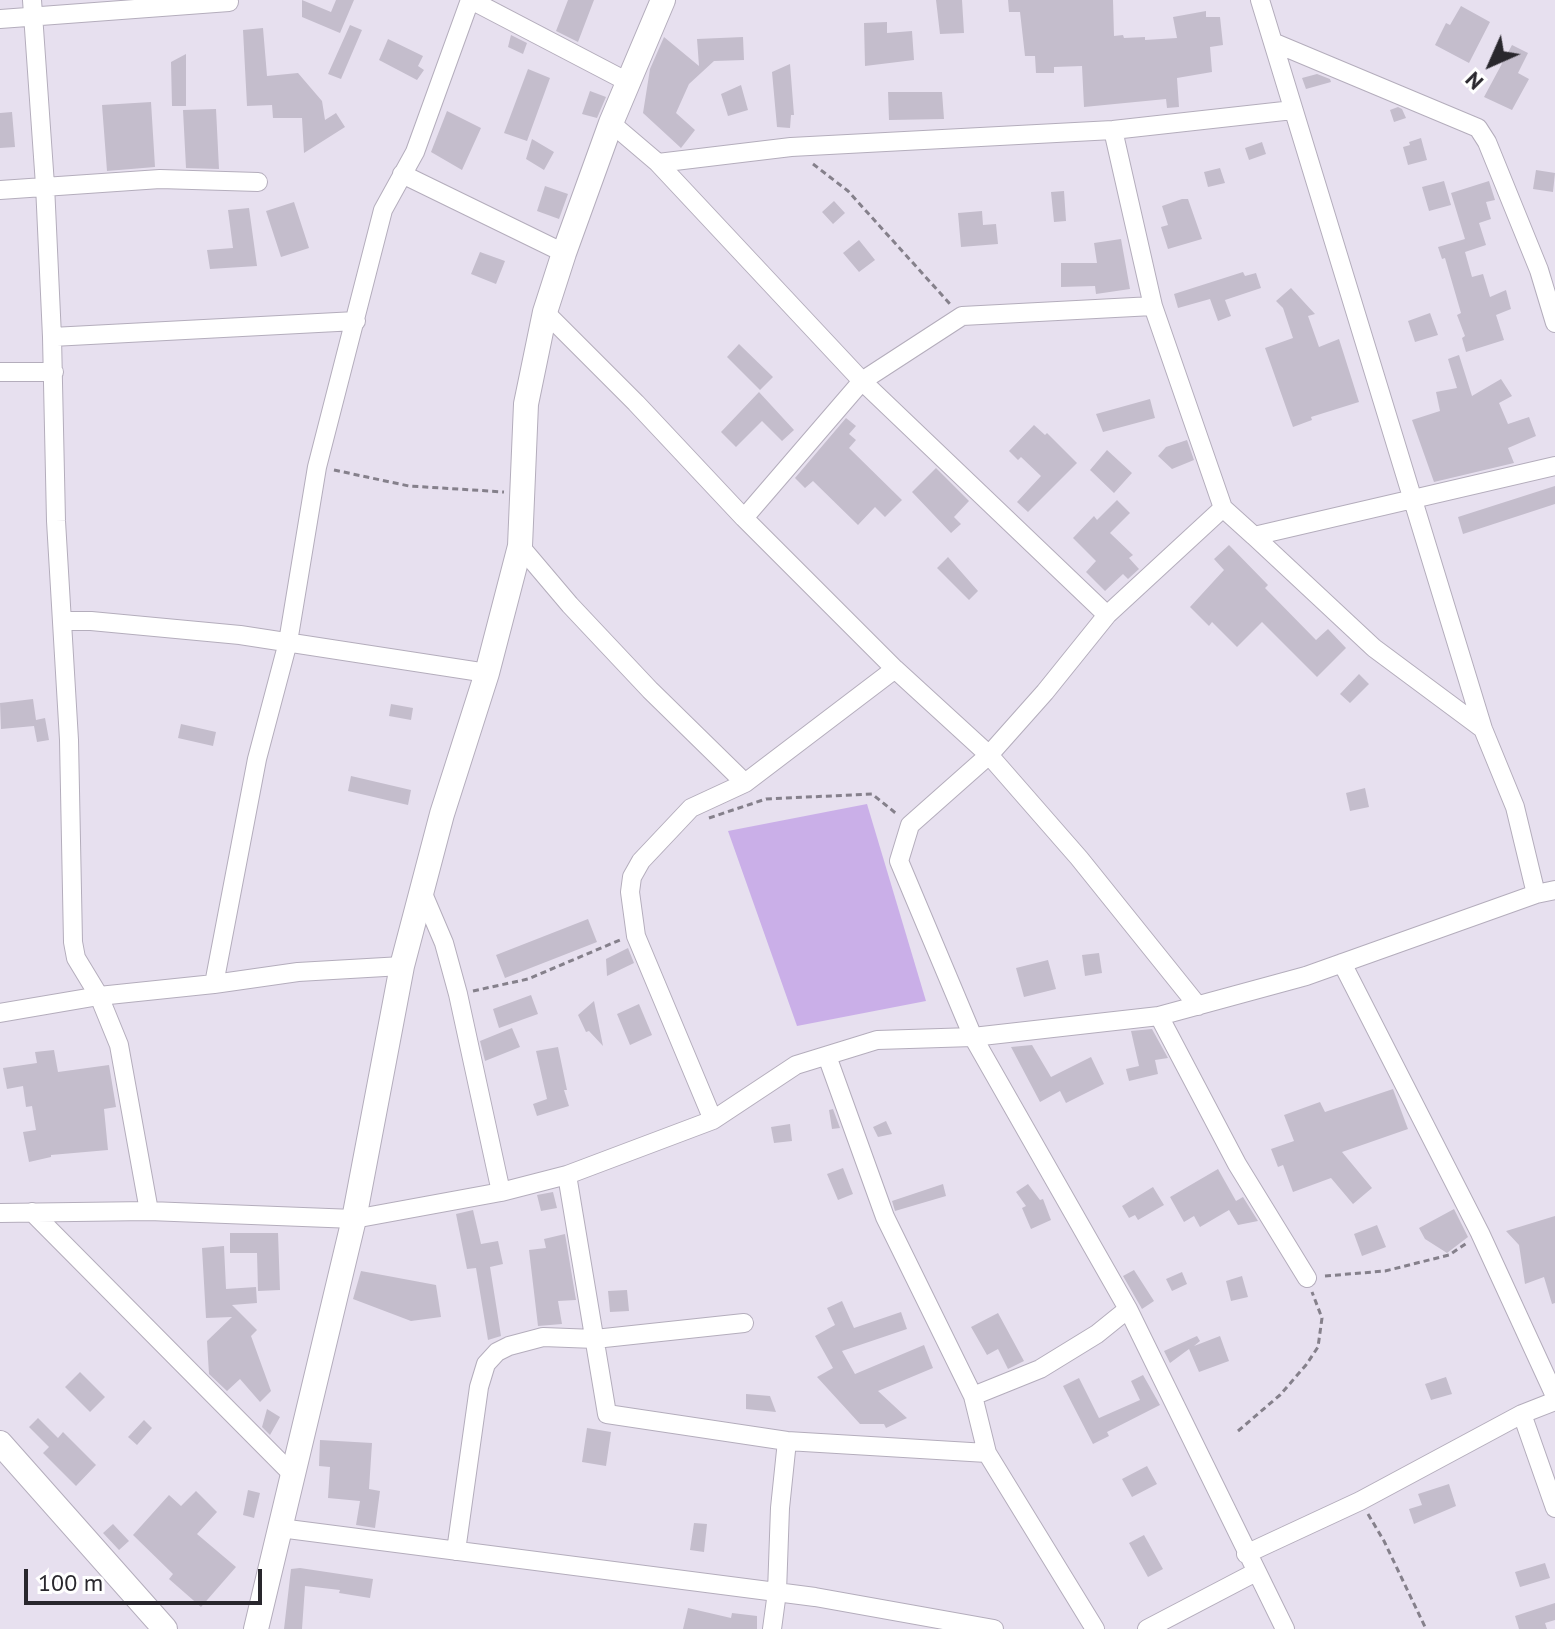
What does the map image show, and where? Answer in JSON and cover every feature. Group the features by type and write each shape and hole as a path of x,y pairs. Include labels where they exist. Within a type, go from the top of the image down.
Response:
{"street":[{"path":"214,984 257,759 288,642 317,467 383,210 421,136 470,0 628,82"},
{"path":"256,1629 354,1219 402,966 442,814 487,673 520,546 526,404 545,312 611,123 663,0"},
{"path":"1260,0 1483,729 1515,807 1536,894"},
{"path":"0,19 33,8 173,8 229,2"},
{"path":"33,8 54,372 56,521 69,726 73,942 76,958 99,996 119,1045 149,1211"},
{"path":"1275,43 1478,128 1547,265 1555,323"},
{"path":"658,163 791,147 1113,130 1293,110"},
{"path":"611,123 658,163 862,381 1107,615"},
{"path":"1113,130 1153,306 1223,508 1374,648 1483,729"},
{"path":"402,174 564,253"},
{"path":"0,190 160,179 258,182"},
{"path":"744,518 862,381 962,316 1153,306"},
{"path":"545,312 895,669 989,755 1079,858 1198,1006"},
{"path":"52,337 356,321"},
{"path":"0,372 54,372"},
{"path":"1254,536 1555,466"},
{"path":"1223,508 1107,615 989,755 910,825 899,861 973,1037 1128,1309 1285,1629"},
{"path":"520,546 630,669 745,783"},
{"path":"63,621 162,627 288,642 487,673"},
{"path":"713,1120 636,936 630,892 632,877 641,861 691,808 745,783 895,669"},
{"path":"421,889 444,943 458,994 501,1192"},
{"path":"0,1213 149,1211 354,1219 501,1192 567,1175 713,1120 796,1065 877,1040 973,1037 1159,1016 1306,976 1536,894 1555,890"},
{"path":"1246,1554 1360,1501 1555,1398 1480,1233 1342,963"},
{"path":"0,1013 99,996 298,972 402,966"},
{"path":"1159,1016 1237,1164 1307,1278"},
{"path":"827,1056 885,1217 973,1396 987,1453 1095,1629"},
{"path":"567,1175 607,1414 787,1441 987,1453"},
{"path":"32,1212 293,1475"},
{"path":"973,1396 1040,1369 1097,1334 1128,1309"},
{"path":"456,1551 479,1387 486,1364 497,1352 543,1337 595,1339 744,1323"},
{"path":"1522,1414 1555,1508"},
{"path":"772,1629 787,1441"},
{"path":"0,1443 165,1629"},
{"path":"280,1528 777,1592 994,1629"},
{"path":"1147,1629 1256,1572"}],"path":[{"path":"791,147 848,191 962,316"},
{"path":"317,467 409,486 520,493"},
{"path":"691,808 713,819 766,799 872,794 910,825"},
{"path":"458,994 528,979 613,942 636,936"},
{"path":"1238,1431 1280,1395 1318,1347 1322,1318 1307,1278 1385,1271 1449,1255 1480,1233"},
{"path":"1360,1501 1384,1541 1426,1629"}],"shaded area":[{"path":"867,804 926,1001 797,1026 728,831"}],"building":[{"path":"302,0 331,12 336,0 354,0 340,33 302,17"},
{"path":"568,0 594,0 578,42 556,31"},
{"path":"936,0 962,0 964,33 940,34"},
{"path":"1008,0 1113,0 1114,36 1145,37 1145,40 1177,38 1173,17 1206,11 1206,17 1220,17 1223,45 1210,47 1212,72 1177,78 1179,107 1167,108 1166,99 1084,107 1082,66 1054,67 1054,73 1036,73 1035,56 1025,56 1020,12 1009,12"},
{"path":"1461,6 1490,22 1469,63 1435,45 1446,23 1450,25"},
{"path":"887,22 887,33 912,31 914,60 865,66 864,23"},
{"path":"350,25 362,30 341,79 328,74"},
{"path":"263,28 267,76 298,73 322,101 325,120 336,113 345,127 304,153 302,118 273,118 272,105 247,106 243,30"},
{"path":"511,35 527,43 523,54 508,47"},
{"path":"664,37 699,66 697,39 743,37 744,60 714,61 689,84 676,113 695,130 681,148 643,113 650,69"},
{"path":"388,39 423,56 418,66 424,70 417,80 379,60"},
{"path":"1512,45 1528,53 1518,73 1529,79 1512,110 1484,97"},
{"path":"186,54 186,106 172,106 171,62"},
{"path":"790,64 794,115 791,115 790,128 777,127 772,72"},
{"path":"528,69 550,78 527,141 504,133"},
{"path":"1317,74 1331,82 1306,89 1302,78"},
{"path":"741,85 748,110 728,116 721,94"},
{"path":"590,91 606,97 597,118 582,114"},
{"path":"888,92 942,92 944,119 889,120"},
{"path":"151,102 155,167 107,171 102,105"},
{"path":"1398,107 1406,118 1394,122 1390,110"},
{"path":"216,109 219,169 186,168 183,110"},
{"path":"447,111 481,128 462,170 431,152"},
{"path":"12,112 15,147 0,148 0,113"},
{"path":"1421,138 1427,160 1408,165 1403,147"},
{"path":"532,139 554,152 544,170 526,159"},
{"path":"1262,142 1266,154 1249,160 1245,148"},
{"path":"1220,168 1225,183 1208,187 1204,172"},
{"path":"1536,170 1555,173 1553,192 1533,189"},
{"path":"1444,181 1451,205 1429,211 1422,187"},
{"path":"1489,181 1495,200 1486,202 1491,219 1479,223 1486,245 1465,252 1472,277 1483,274 1490,297 1506,290 1511,309 1496,315 1504,340 1466,352 1462,338 1465,336 1457,315 1461,313 1445,258 1442,259 1438,247 1465,239 1451,193"},
{"path":"545,186 568,194 559,219 537,211"},
{"path":"1064,191 1066,221 1054,222 1051,192"},
{"path":"1188,199 1202,239 1168,249 1161,227 1168,225 1162,206"},
{"path":"834,201 845,213 833,224 822,212"},
{"path":"294,202 309,248 281,257 266,211"},
{"path":"249,208 257,266 210,269 207,250 233,248 228,210"},
{"path":"982,211 983,225 996,224 998,244 961,247 958,213"},
{"path":"1121,239 1130,289 1096,294 1095,286 1061,287 1061,263 1097,263 1094,243"},
{"path":"859,240 875,260 859,272 843,253"},
{"path":"480,252 505,261 496,284 471,274"},
{"path":"1243,272 1245,276 1256,273 1261,288 1225,300 1231,316 1218,321 1210,299 1178,308 1174,294"},
{"path":"1291,288 1315,314 1308,316 1319,347 1339,339 1359,402 1311,417 1312,420 1293,427 1265,348 1293,338 1283,308 1276,301"},
{"path":"1430,313 1438,335 1415,342 1408,321"},
{"path":"739,344 773,377 760,390 727,357"},
{"path":"1459,355 1472,396 1501,379 1512,396 1499,403 1508,424 1529,417 1536,436 1508,448 1514,463 1434,482 1412,420 1440,411 1436,392 1457,388 1448,359"},
{"path":"759,392 794,430 782,441 762,421 736,447 721,432"},
{"path":"1150,399 1155,418 1103,432 1096,414"},
{"path":"846,418 856,426 849,434 856,440 849,448 902,500 885,517 875,507 858,525 813,481 805,488 795,478"},
{"path":"1034,425 1045,435 1047,433 1077,463 1028,512 1017,502 1041,476 1021,457 1018,460 1009,451"},
{"path":"1187,440 1194,460 1172,469 1158,456 1166,447"},
{"path":"1107,450 1132,473 1114,493 1090,470"},
{"path":"936,468 969,501 954,517 961,524 951,533 912,492"},
{"path":"1555,486 1555,504 1463,534 1458,517"},
{"path":"1117,500 1130,513 1110,533 1133,555 1129,558 1139,569 1128,579 1123,574 1105,591 1086,572 1096,561 1073,538 1094,516 1097,520"},
{"path":"1229,545 1268,585 1265,588 1316,640 1328,629 1346,648 1317,677 1262,622 1237,647 1212,622 1209,626 1190,607 1224,570 1214,559"},
{"path":"948,557 978,591 969,600 937,568"},
{"path":"1359,674 1369,684 1350,703 1340,694"},
{"path":"33,699 36,720 45,718 49,740 37,742 34,726 1,729 0,703"},
{"path":"391,704 413,708 411,720 389,716"},
{"path":"181,724 216,732 213,746 178,738"},
{"path":"351,776 411,790 408,805 348,791"},
{"path":"1365,788 1369,807 1350,811 1346,793"},
{"path":"588,919 597,942 505,978 496,955"},
{"path":"628,948 634,963 607,976 606,959"},
{"path":"1099,953 1102,973 1085,976 1082,955"},
{"path":"1048,960 1056,989 1024,997 1016,968"},
{"path":"531,995 538,1014 499,1028 493,1009"},
{"path":"594,1001 603,1046 589,1031 586,1032 578,1015"},
{"path":"639,1004 652,1035 630,1045 617,1014"},
{"path":"512,1028 520,1047 485,1061 480,1041"},
{"path":"1152,1029 1168,1058 1155,1060 1158,1074 1129,1081 1126,1069 1139,1066 1131,1031"},
{"path":"1032,1045 1051,1077 1091,1057 1104,1084 1066,1103 1060,1091 1040,1102 1011,1047"},
{"path":"558,1047 569,1106 537,1116 533,1104 547,1099 536,1051"},
{"path":"54,1050 58,1072 109,1065 116,1107 104,1109 108,1150 51,1155 29,1162 23,1132 36,1130 32,1106 26,1107 23,1086 7,1089 3,1068 37,1063 35,1052"},
{"path":"1393,1089 1408,1129 1342,1152 1372,1188 1353,1204 1331,1178 1293,1192 1283,1165 1278,1167 1271,1149 1294,1141 1284,1115 1320,1102 1325,1112"},
{"path":"833,1109 840,1128 832,1129 829,1110"},
{"path":"886,1121 892,1134 878,1137 873,1127"},
{"path":"790,1124 792,1141 774,1143 771,1127"},
{"path":"843,1168 853,1194 838,1200 827,1174"},
{"path":"1218,1169 1236,1201 1243,1197 1258,1221 1238,1225 1229,1210 1200,1227 1194,1216 1184,1222 1170,1197"},
{"path":"943,1184 946,1196 895,1211 892,1201"},
{"path":"1028,1184 1040,1200 1043,1199 1051,1220 1031,1229 1022,1208 1026,1206 1016,1192"},
{"path":"1153,1187 1164,1205 1138,1220 1135,1215 1129,1218 1122,1206"},
{"path":"553,1192 557,1208 541,1211 537,1195"},
{"path":"1454,1209 1468,1237 1447,1253 1425,1239 1419,1228"},
{"path":"473,1210 481,1244 498,1241 503,1264 490,1267 501,1336 488,1340 476,1268 467,1269 456,1214"},
{"path":"1555,1216 1555,1303 1552,1304 1544,1277 1525,1284 1519,1245 1506,1231"},
{"path":"1377,1225 1386,1247 1362,1256 1354,1234"},
{"path":"230,1233 278,1233 280,1290 258,1291 257,1253 230,1253"},
{"path":"565,1234 576,1300 558,1301 562,1324 538,1326 529,1250 546,1248 544,1239"},
{"path":"224,1246 226,1289 256,1287 257,1303 232,1305 257,1330 251,1336 271,1391 260,1402 240,1379 227,1391 209,1374 207,1341 232,1317 206,1318 202,1248"},
{"path":"1134,1270 1154,1301 1142,1309 1123,1276"},
{"path":"361,1271 436,1285 441,1317 411,1321 353,1299"},
{"path":"1182,1272 1187,1284 1172,1291 1166,1279"},
{"path":"1242,1276 1248,1297 1231,1301 1226,1281"},
{"path":"627,1290 629,1311 610,1312 608,1291"},
{"path":"842,1301 854,1328 901,1312 907,1329 842,1351 855,1374 924,1345 933,1368 878,1391 907,1418 886,1428 884,1424 860,1424 817,1377 833,1368 815,1336 835,1325 827,1308"},
{"path":"998,1313 1024,1361 1008,1369 998,1349 987,1355 971,1327"},
{"path":"1197,1336 1200,1341 1194,1346 1220,1336 1229,1361 1199,1372 1189,1349 1170,1363 1164,1351"},
{"path":"80,1372 105,1397 90,1412 65,1387"},
{"path":"1143,1375 1160,1405 1107,1432 1109,1436 1093,1444 1063,1386 1079,1378 1099,1418 1140,1400 1131,1381"},
{"path":"1446,1377 1452,1394 1431,1400 1425,1384"},
{"path":"746,1394 770,1396 776,1412 746,1409"},
{"path":"267,1409 280,1417 270,1435 262,1427"},
{"path":"38,1418 58,1438 63,1432 96,1465 76,1486 43,1453 49,1447 29,1427"},
{"path":"144,1420 152,1428 137,1445 128,1437"},
{"path":"587,1428 611,1432 606,1466 582,1462"},
{"path":"320,1440 372,1443 369,1489 380,1491 375,1528 356,1525 360,1501 328,1498 330,1467 319,1466"},
{"path":"1147,1466 1157,1484 1132,1497 1122,1479"},
{"path":"1449,1484 1456,1506 1414,1524 1409,1509 1422,1505 1418,1494"},
{"path":"248,1490 260,1493 254,1518 243,1515"},
{"path":"196,1491 217,1512 197,1534 236,1567 201,1607 169,1579 173,1574 133,1535 169,1495 181,1506"},
{"path":"694,1523 707,1524 704,1552 690,1550"},
{"path":"113,1524 129,1541 119,1550 103,1533"},
{"path":"1144,1535 1163,1569 1148,1577 1129,1543"},
{"path":"1545,1563 1550,1578 1520,1587 1515,1572"},
{"path":"291,1569 373,1579 370,1598 339,1593 340,1590 305,1586 302,1629 284,1629"},
{"path":"1555,1603 1555,1620 1545,1623 1547,1629 1519,1629 1515,1616"},
{"path":"688,1608 731,1618 732,1613 757,1616 757,1629 683,1629"}]}
